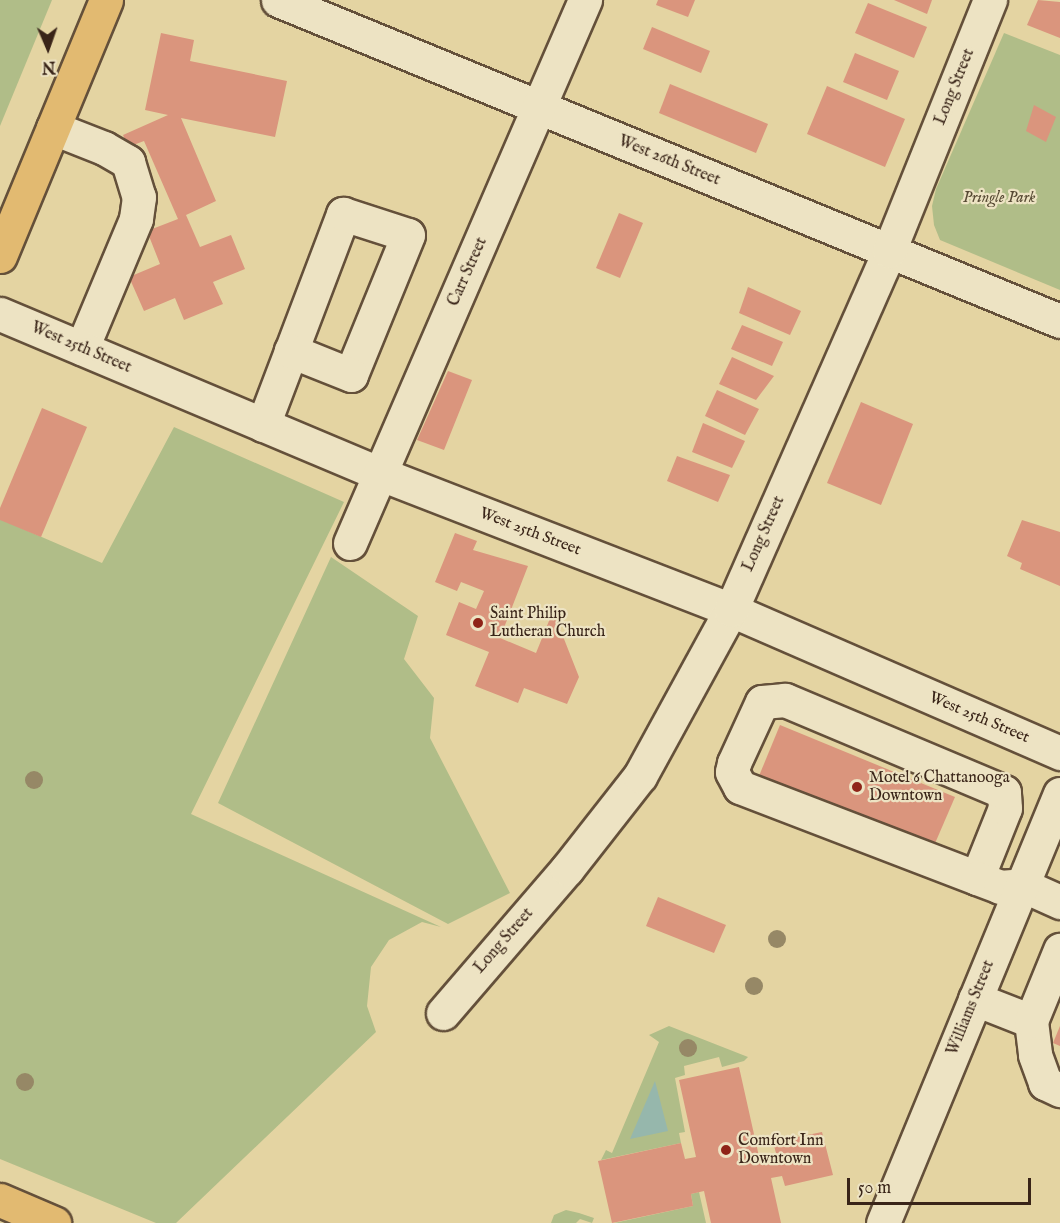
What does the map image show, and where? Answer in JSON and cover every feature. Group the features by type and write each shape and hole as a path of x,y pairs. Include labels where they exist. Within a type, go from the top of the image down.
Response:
{"main road":[{"path":"0,256 106,0"},
{"path":"0,1200 54,1223"}],"street":[{"name":"West 26th Street","path":"278,0 1060,321"},
{"name":"Carr Street","path":"350,543 585,0"},
{"name":"Long Street","path":"442,1012 567,869 640,776 731,610 889,251 990,0"},
{"path":"53,128 104,148 128,162 139,197 136,219 82,348"},
{"path":"263,425 291,351 344,214 408,235 351,375 291,351"},
{"name":"West 25th Street","path":"0,314 381,474 731,610 1060,753"},
{"path":"977,878 1005,808 1004,792 785,700 762,702 734,763 732,772 740,787 1000,887 1022,885 1060,902"},
{"name":"Williams Street","path":"883,1223 1060,794"},
{"path":"1060,950 1042,1042 1046,1083 1060,1090"},
{"path":"975,999 1042,1042"}],"green space":[{"path":"0,0 52,0 0,126"},
{"name":"Pringle Park","path":"1004,33 1060,55 1060,290 940,240 934,225 932,206 936,189"},
{"path":"174,427 344,502 191,814 441,927 422,922 389,940 371,967 367,1006 376,1032 176,1223 156,1223 0,1159 0,519 102,563"},
{"path":"331,557 418,616 404,659 434,698 430,738 510,893 448,924 218,803"},
{"path":"669,1026 748,1057 744,1061 722,1067 719,1057 684,1066 685,1075 675,1078 685,1132 679,1133 681,1143 601,1160 606,1150 612,1153 659,1042 649,1035"},
{"path":"699,1192 706,1223 614,1223 693,1206 691,1194"},
{"path":"566,1210 594,1218 592,1223 580,1219 576,1223 551,1223 554,1215"}],"water":[{"path":"655,1081 668,1131 630,1139"}],"building":[{"path":"658,0 695,0 688,17 656,5"},
{"path":"894,0 932,0 927,14"},
{"path":"1038,0 1060,2 1060,38 1027,25"},
{"path":"868,3 927,27 914,58 855,33"},
{"path":"652,27 710,51 701,73 643,49"},
{"path":"161,33 194,40 190,61 287,81 275,137 181,118 216,201 186,215 200,247 231,235 245,269 213,282 223,304 184,320 175,298 144,311 129,277 160,264 147,231 178,219 144,141 128,147 123,135 168,115 145,110"},
{"path":"855,53 899,71 887,100 843,82"},
{"path":"670,84 768,124 756,153 659,113"},
{"path":"827,86 905,119 885,167 807,134"},
{"path":"1034,105 1056,117 1046,142 1026,131"},
{"path":"619,213 643,223 620,278 596,268"},
{"path":"748,287 801,311 790,335 739,313"},
{"path":"742,325 783,342 772,366 731,349"},
{"path":"732,357 774,376 756,400 719,384"},
{"path":"448,371 472,380 444,450 417,440"},
{"path":"717,390 759,409 745,435 705,416"},
{"path":"861,402 913,424 881,505 827,483"},
{"path":"42,408 87,427 41,537 0,520 0,508"},
{"path":"703,423 745,441 732,468 692,452"},
{"path":"677,456 730,475 718,502 667,481"},
{"path":"1022,520 1060,532 1060,586 1020,569 1022,563 1007,556"},
{"name":"Saint Philip Lutheran Church","path":"455,533 477,541 473,550 528,566 500,638 536,653 553,611 579,677 567,704 524,688 518,703 475,686 489,652 446,635 459,602 476,609 484,591 461,582 457,591 435,582"},
{"name":"Motel 6 Chattanooga Downtown","path":"780,725 955,797 933,848 759,776"},
{"path":"658,897 726,925 714,953 646,926"},
{"path":"1060,1026 1060,1046 1053,1043"},
{"name":"Comfort Inn Downtown","path":"739,1067 760,1161 777,1157 773,1142 822,1132 833,1175 785,1186 782,1176 771,1178 781,1223 711,1223 704,1191 691,1194 693,1206 612,1223 598,1161 681,1143 685,1159 696,1157 679,1080"}],"place":[{"name":"Saint Philip Lutheran Church","path":"478,623"},
{"name":"Motel 6 Chattanooga Downtown","path":"857,787"},
{"name":"Comfort Inn Downtown","path":"726,1150"}]}
